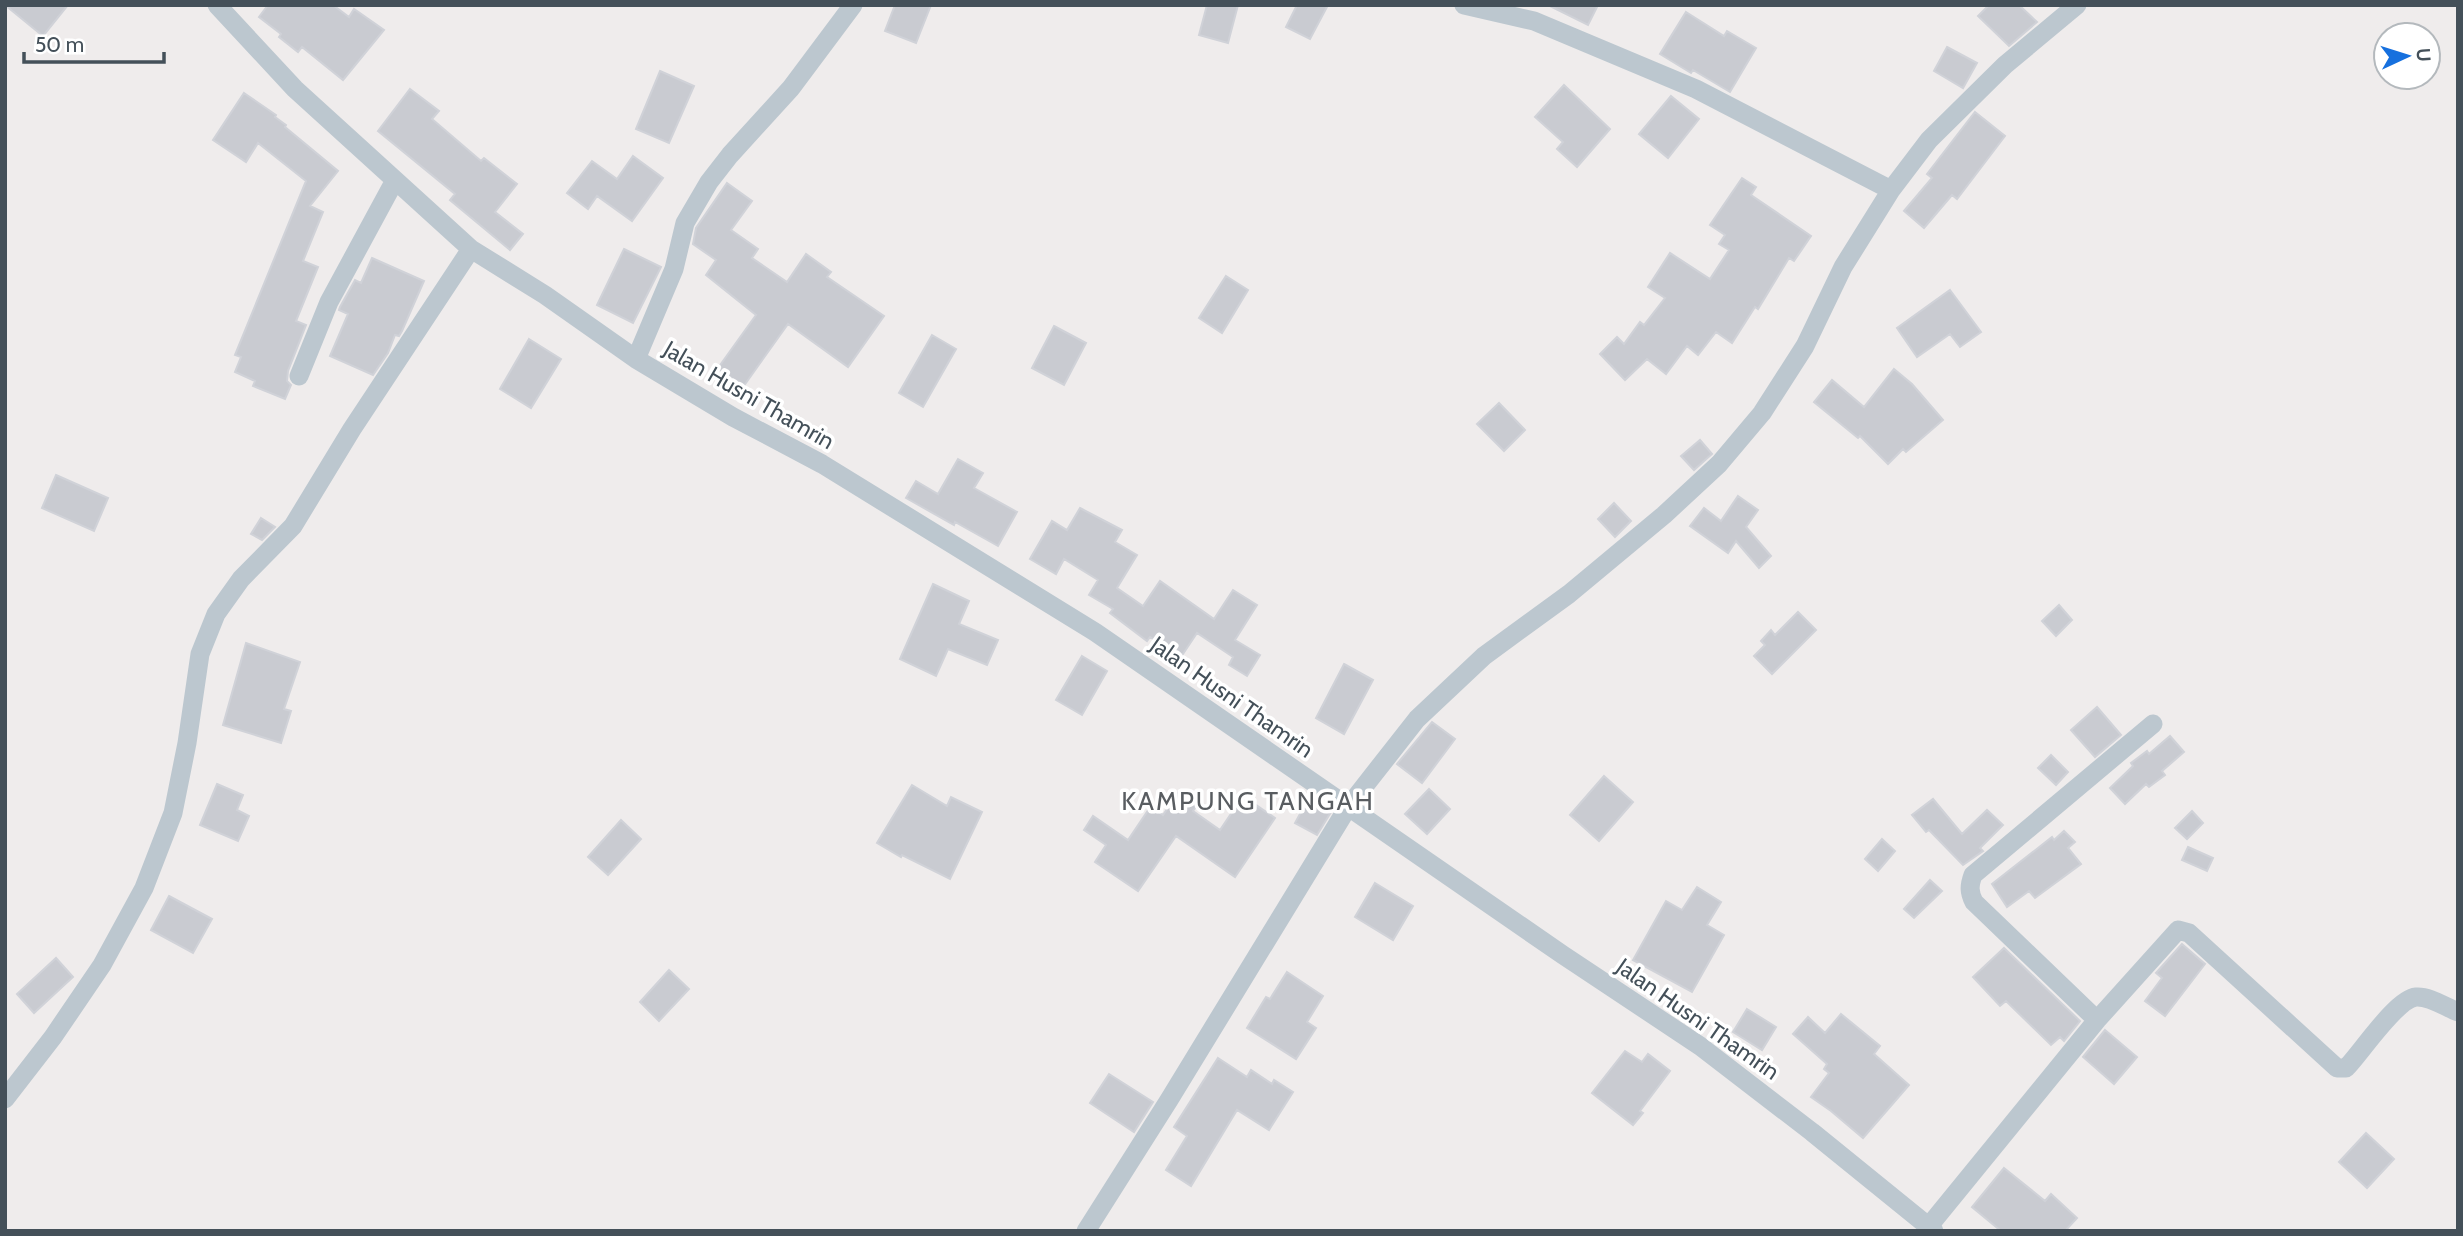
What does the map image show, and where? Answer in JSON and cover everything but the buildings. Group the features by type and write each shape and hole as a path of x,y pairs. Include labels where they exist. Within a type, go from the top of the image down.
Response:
{"street":[{"name":"Jalan Husni Thamrin","path":"217,5 295,89 394,182 471,249 545,295 636,359 733,417 821,464 1096,632 1563,955 1700,1046 1931,1228"},
{"path":"636,359 674,269 685,223 709,182 730,155 792,88 853,5"},
{"path":"1464,5 1534,21 1696,89 1891,190"},
{"path":"1086,1231 1348,807 1417,719 1484,656 1569,594 1664,515 1718,464 1762,413 1805,346 1843,267 1891,190 1929,140 2005,65 2077,5"},
{"path":"299,376 329,302 394,182"},
{"path":"5,1099 53,1037 102,965 144,888 173,813 200,654 216,614 241,579 293,526 352,429 471,249"},
{"path":"2097,1020 1974,902 1969,893 1969,884 1973,875 2153,724"},
{"path":"1931,1228 2097,1020 2178,929 2189,933 2337,1068 2346,1068 2408,999 2425,998 2458,1012"}],"district":[{"name":"KAMPUNG TANGAH","path":"1248,801"}]}
